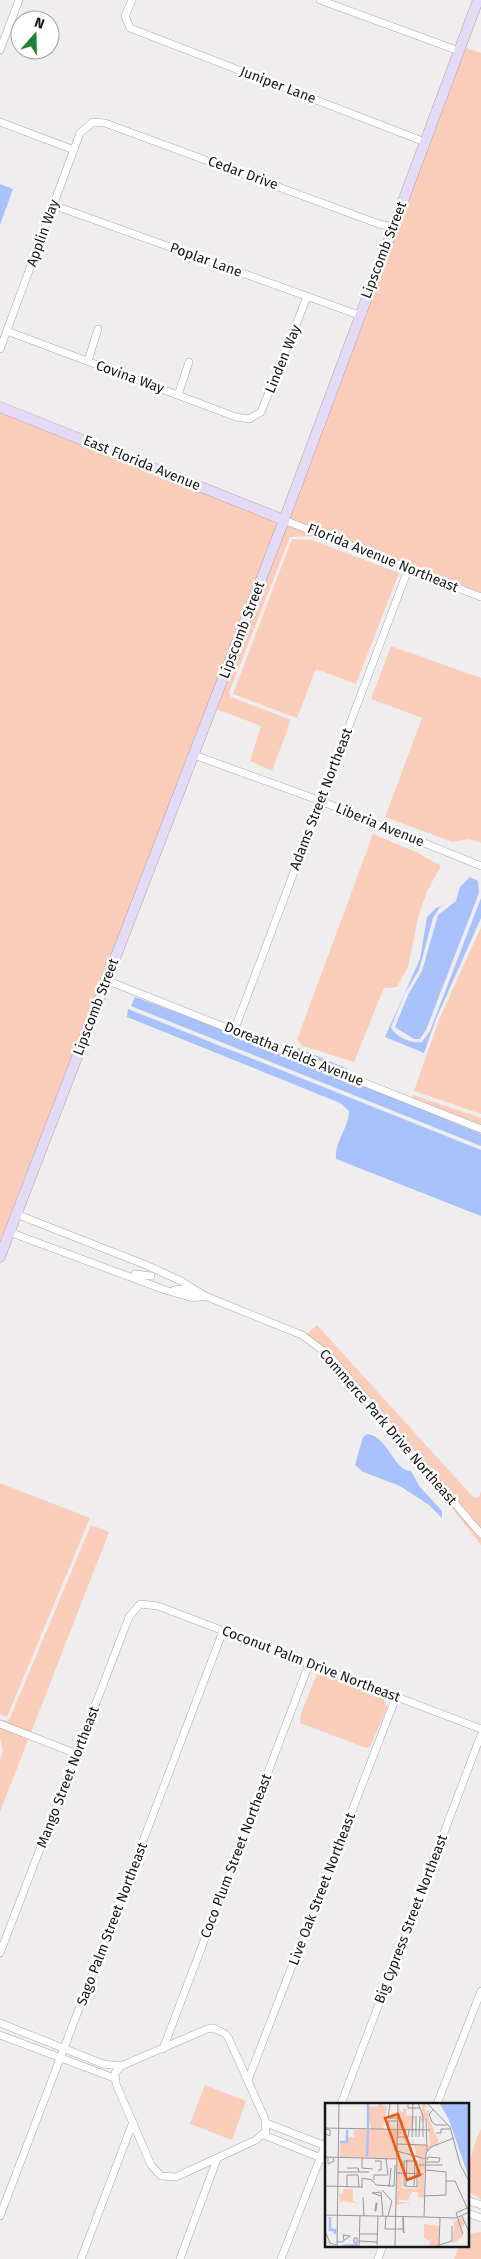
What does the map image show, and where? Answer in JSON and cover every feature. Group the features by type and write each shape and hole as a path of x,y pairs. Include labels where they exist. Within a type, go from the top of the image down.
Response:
{"street":[{"path":"0,50 19,0"},
{"name":"Juniper Lane","path":"132,0 125,16 130,28 425,142"},
{"path":"320,0 333,2 460,51"},
{"name":"Lipscomb Street","path":"0,1257 284,520 478,0"},
{"path":"0,122 74,150"},
{"name":"Applin Way","path":"0,349 83,128 93,122"},
{"name":"Cedar Drive","path":"93,122 105,123 379,224 393,227"},
{"name":"Poplar Lane","path":"53,205 359,315"},
{"name":"Linden Way","path":"254,418 263,408 307,297"},
{"path":"88,361 98,329"},
{"name":"Covina Way","path":"7,331 243,419 254,418"},
{"path":"178,395 189,362"},
{"name":"East Florida Avenue","path":"0,407 284,520"},
{"name":"Florida Avenue Northeast","path":"284,520 409,567 481,597"},
{"name":"Adams Street Northeast","path":"234,1031 409,567"},
{"name":"Liberia Avenue","path":"194,755 321,801 481,866"},
{"name":"Doreatha Fields Avenue","path":"106,980 481,1129"},
{"name":"Commerce Park Drive Northeast","path":"16,1214 152,1276 171,1291 193,1298 205,1296"},
{"name":"Commerce Park Drive Northeast","path":"10,1232 94,1262 181,1281 205,1296 302,1335 320,1347 481,1534"},
{"name":"Coconut Palm Drive Northeast","path":"140,1604 151,1604 481,1729"},
{"name":"Mango Street Northeast","path":"0,1952 129,1617 140,1604"},
{"name":"Sago Palm Street Northeast","path":"0,2216 223,1631"},
{"name":"Coco Plum Street Northeast","path":"162,2049 309,1664"},
{"name":"Live Oak Street Northeast","path":"248,2080 396,1697"},
{"path":"0,1724 77,1754"},
{"name":"Big Cypress Street Northeast","path":"341,2103 481,1734"},
{"path":"437,2103 481,1991"},
{"path":"0,2023 103,2064 121,2066 207,2029 219,2030 228,2037 248,2080 266,2123 264,2136"},
{"path":"0,2035 114,2078 152,2165 160,2176 176,2177 264,2136 323,2159 281,2259"},
{"path":"114,2078 121,2066"},
{"path":"81,2259 133,2122"},
{"path":"266,2123 325,2145"},
{"path":"180,2259 217,2159"},
{"path":"468,2200 481,2205"},
{"path":"468,2213 481,2218"},
{"path":"378,2259 383,2246"}],"shaded area":[{"path":"461,46 481,53 481,597 285,520 0,1257 0,407 284,520"},
{"path":"287,525 388,565 314,536 290,537 229,693 231,697 291,720 272,771 250,761 261,726 216,709"},
{"path":"292,539 312,540 399,573 356,684 316,669 297,718 233,694"},
{"path":"391,646 481,678 481,843 469,839 452,842 385,817 422,718 371,699"},
{"path":"373,834 416,852 441,866 427,891 418,918 408,967 397,987 384,988 354,1062 303,1046 297,1040"},
{"path":"481,927 481,1114 414,1091 439,1020"},
{"path":"413,1095 481,1118 481,1134 409,1104"},
{"path":"317,1325 474,1498 479,1497 481,1491 481,1545 347,1374 307,1334"},
{"path":"0,1483 90,1518 7,1717 0,1714"},
{"path":"91,1525 109,1532 0,1812 0,1761 3,1751 0,1738 0,1719 7,1721 10,1718"},
{"path":"318,1672 382,1695 387,1708 370,1747 366,1748 300,1723 301,1713"},
{"path":"205,2085 246,2101 232,2140 190,2124"},
{"path":"481,2129 481,2200 468,2191 468,2174 475,2143"},
{"path":"481,2232 481,2259 454,2259 460,2246 468,2246 469,2234"}],"water":[{"path":"0,184 13,189 0,225"},
{"path":"470,877 478,881 479,893 426,1030 420,1039 414,1039 395,1027 408,995 422,971 438,915 456,901 460,887"},
{"path":"481,898 481,918 436,1019 424,1053 385,1037 420,959 427,917 436,908 450,902 440,907 433,918 419,970 405,993 391,1027 400,1037 418,1042 422,1042 430,1031"},
{"path":"135,997 295,1056 298,1048 348,1069 346,1078 481,1134 481,1146 131,1006"},
{"path":"128,1009 481,1150 481,1216 336,1159 337,1147 347,1123 349,1111 340,1103 127,1017"},
{"path":"367,1434 380,1440 399,1465 411,1471 420,1487 442,1511 442,1518 429,1505 400,1486 363,1472 355,1465 363,1437"}]}
